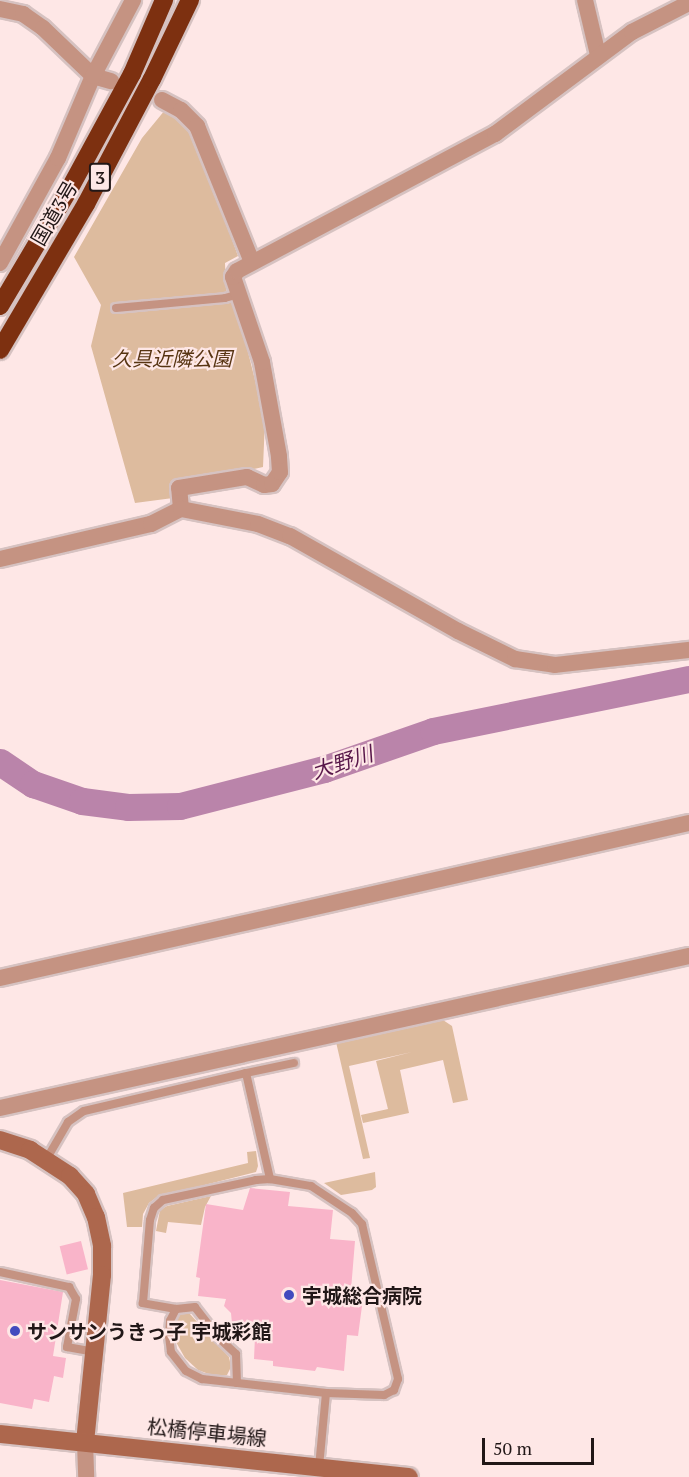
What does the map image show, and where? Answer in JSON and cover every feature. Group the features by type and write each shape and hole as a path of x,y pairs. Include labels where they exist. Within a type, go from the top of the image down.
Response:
{"highway":[{"name":"国道3号","path":"0,306 70,188 121,94 164,0"},
{"name":"国道3号","path":"0,350 86,204 190,0"}],"main road":[{"path":"0,1140 30,1150 70,1176 86,1194 96,1217 102,1246 102,1275 85,1442"},
{"name":"松橋停車場線","path":"0,1434 409,1477"}],"street":[{"path":"0,263 58,158 93,76 133,0"},
{"path":"585,0 598,55"},
{"path":"181,509 179,488 247,477 264,484 272,484 279,472 279,456 262,362 233,277 237,271 495,134 598,55 632,32 689,3"},
{"path":"0,9 23,14 30,18 93,76 111,81"},
{"path":"162,100 181,110 197,126 252,261"},
{"path":"0,559 152,524 181,509 258,524 290,536 458,631 515,660 555,665 689,650"},
{"path":"0,978 689,823"},
{"path":"0,1108 689,956"},
{"path":"85,1442 86,1477"}],"lane":[{"path":"116,308 225,298 239,294"},
{"path":"46,1160 68,1122 84,1111 246,1072 294,1063"},
{"path":"246,1072 270,1179"},
{"path":"177,1309 170,1321 171,1352 186,1371 202,1379 237,1383 326,1393 384,1395 394,1390 398,1379 367,1236 362,1224 352,1213 311,1186 270,1179 163,1200 154,1208 150,1220 143,1304 177,1309 195,1307 219,1338 236,1354 237,1383"},
{"path":"0,1272 69,1287 76,1299 67,1347 94,1352"},
{"path":"318,1467 326,1393"}],"green space":[{"name":"久具近隣公園","path":"165,110 189,128 198,144 238,256 225,263 226,289 242,328 265,420 263,467 171,487 173,498 135,503 91,346 101,305 74,257 142,138"},
{"path":"443,1020 452,1026 468,1100 453,1103 443,1060 400,1070 409,1113 363,1123 361,1115 388,1109 376,1061 412,1052 349,1066 370,1158 363,1159 336,1042"},
{"path":"256,1151 258,1166 256,1172 157,1197 149,1203 143,1214 142,1227 127,1227 123,1193 248,1163 247,1152"},
{"path":"375,1172 376,1187 372,1190 341,1195 324,1183"},
{"path":"211,1196 205,1207 201,1225 168,1222 166,1233 156,1231 160,1210 167,1206"},
{"path":"189,1313 229,1357 231,1367 227,1375 214,1376 198,1370 185,1358 176,1342 174,1326 180,1314"}],"building":[{"path":"250,1188 290,1192 288,1206 333,1210 330,1239 355,1241 351,1290 364,1291 358,1336 347,1335 344,1371 317,1367 315,1371 273,1366 273,1361 254,1359 255,1336 246,1333 243,1325 232,1324 231,1313 224,1306 226,1299 198,1296 200,1278 196,1277 206,1204 243,1210"},
{"path":"81,1241 88,1269 67,1274 60,1246"},
{"path":"0,1280 63,1292 53,1356 66,1358 63,1378 54,1376 49,1402 34,1399 32,1409 0,1403"}],"waterway":[{"name":"大野川","path":"0,762 33,784 82,801 128,807 180,806 324,769 433,731 689,679"}],"place":[{"name":"宇城総合病院","path":"289,1295"},
{"name":"サンサンうきっ子 宇城彩館","path":"15,1331"}]}
